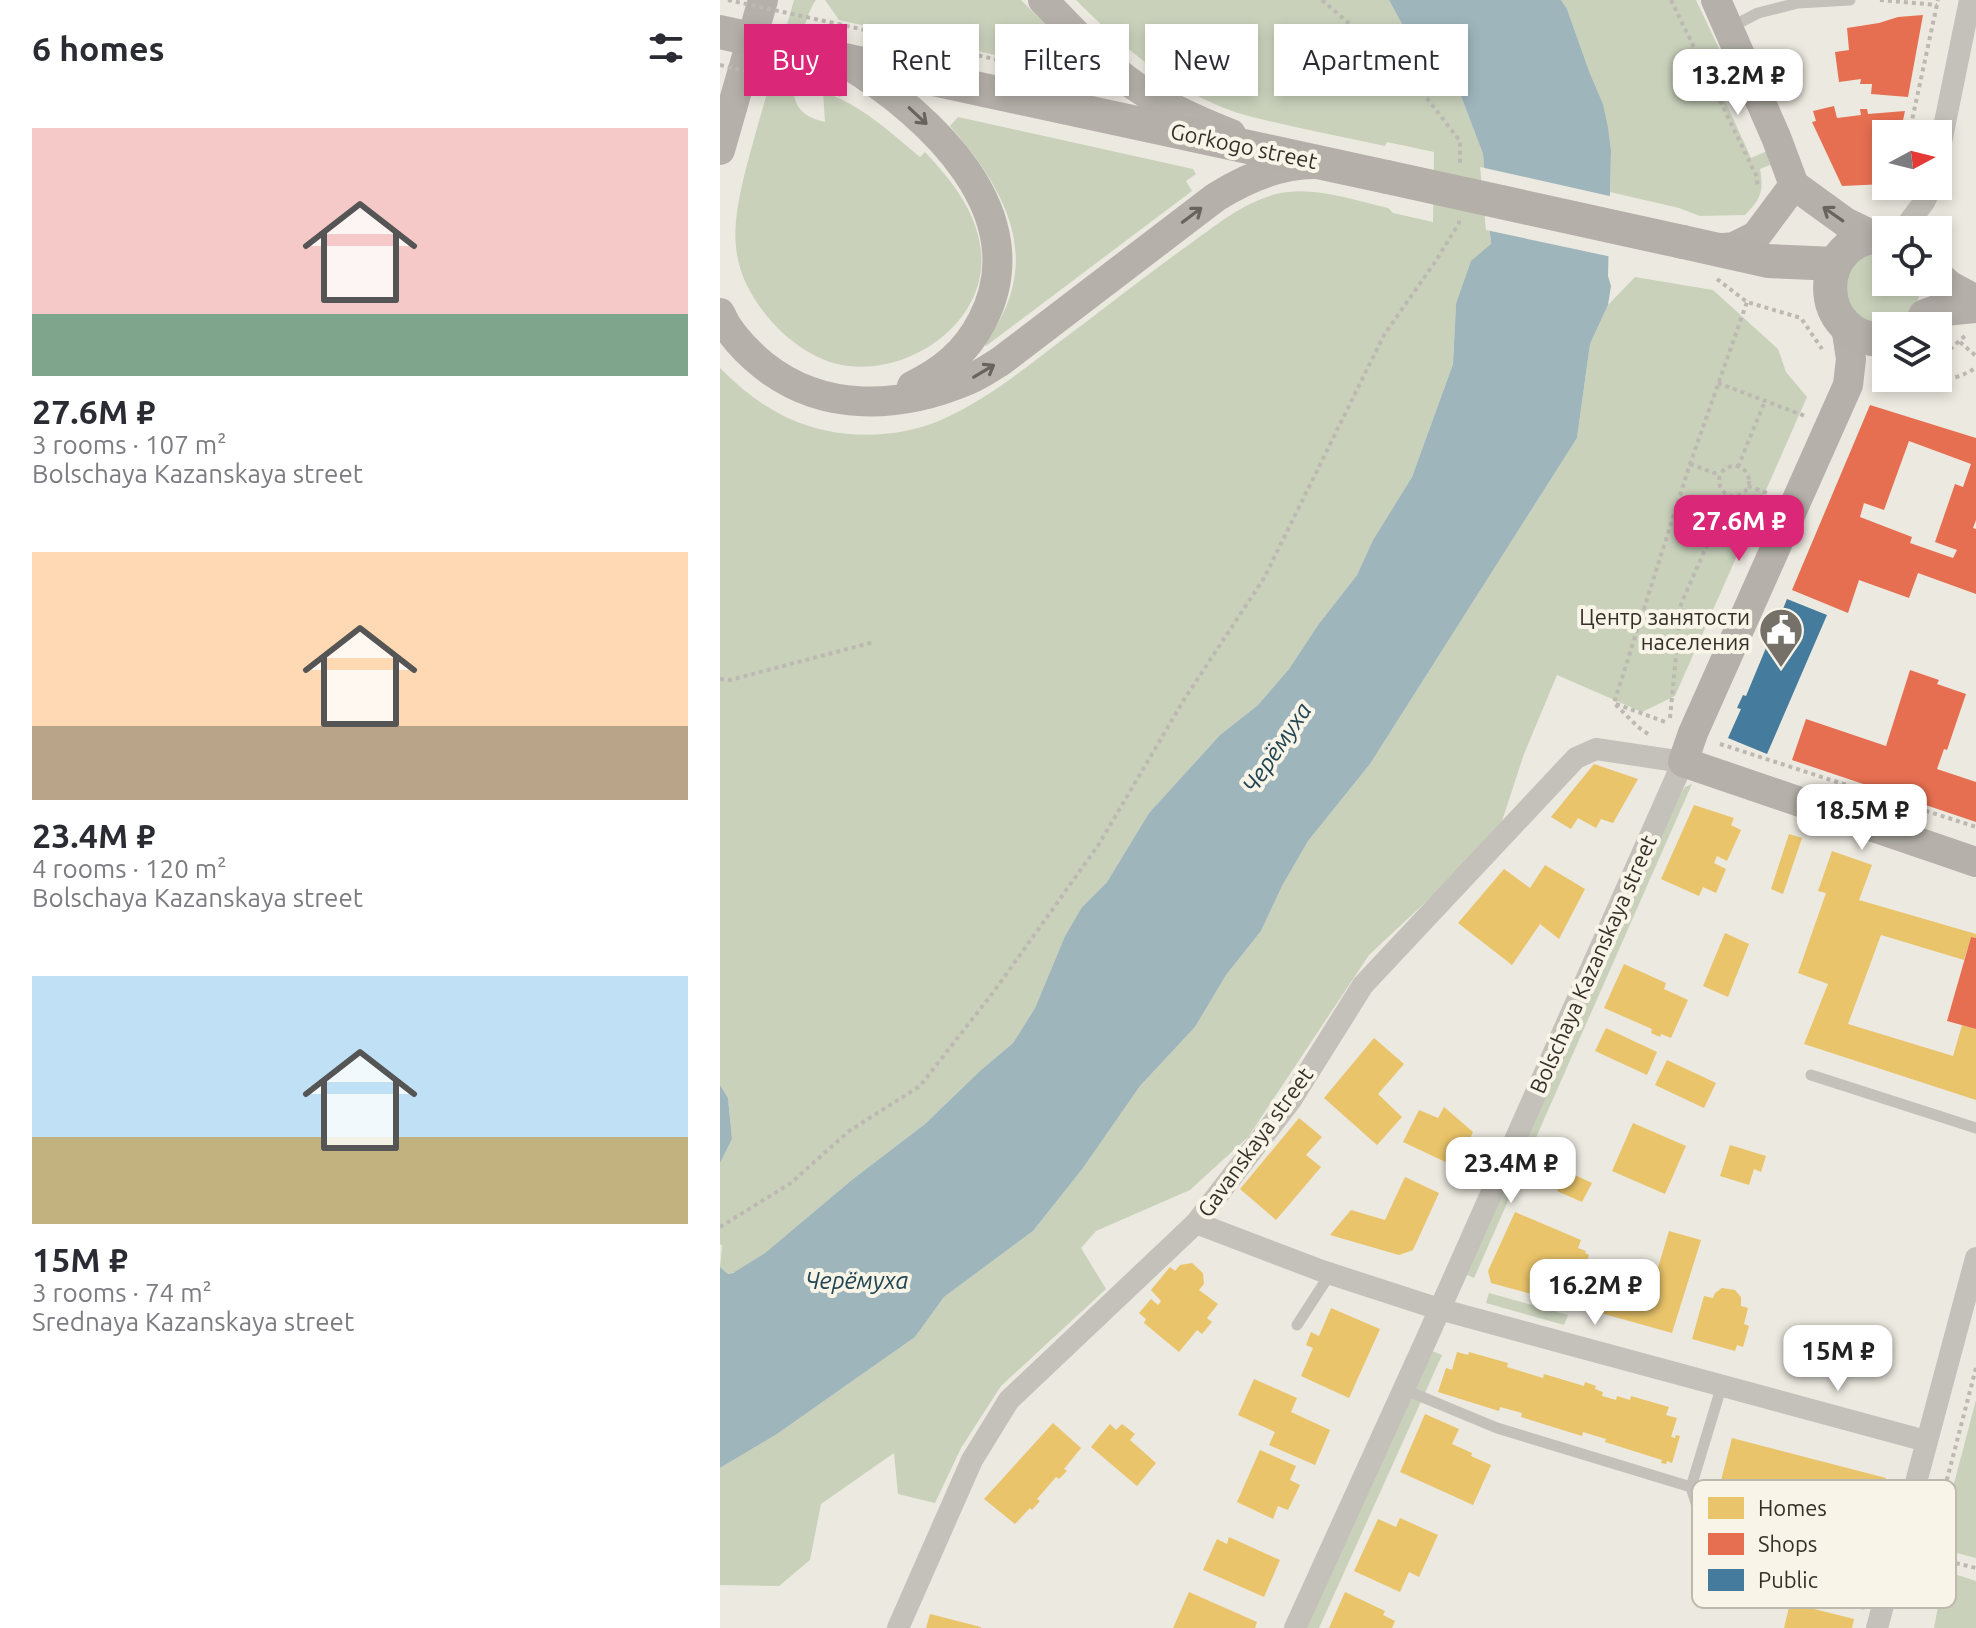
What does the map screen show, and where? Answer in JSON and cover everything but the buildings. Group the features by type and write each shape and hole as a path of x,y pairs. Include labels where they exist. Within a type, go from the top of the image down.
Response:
{"main road":[{"path":"720,150 763,0"},
{"path":"1043,0 1067,24"},
{"path":"1716,0 1794,185 1845,222 1872,230"},
{"name":"Gorkogo street","path":"720,32 744,37"},
{"name":"Gorkogo street","path":"847,60 1387,177 1703,255 1768,261 1832,278"},
{"path":"828,398 893,393 936,374 956,358 976,333 989,308 999,265 993,223 965,169 909,108 847,64"},
{"path":"1129,80 1161,102 1218,129 1328,165"},
{"path":"720,313 738,341 776,376 802,390 828,398 878,402 937,391 971,379 1001,361 1238,184 1269,172 1308,164 1328,165"},
{"path":"1703,255 1734,247 1756,236 1794,185"},
{"path":"1872,238 1847,248 1832,278 1835,311 1846,326 1872,339"},
{"path":"1952,289 1976,304"},
{"path":"1939,312 1976,304"},
{"path":"1846,326 1851,359 1861,386"},
{"path":"1861,386 1872,370"},
{"name":"Bolschaya Kazanskaya street","path":"1683,762 1676,725 1861,386"},
{"path":"1683,762 1976,862"}],"street":[{"path":"1946,120 1970,0"},
{"path":"1908,216 1925,200"},
{"name":"Gavanskaya street","path":"898,1628 972,1460 1009,1400 1196,1223 1291,1100 1363,985 1576,758 1596,749 1683,762"},
{"name":"Bolschaya Kazanskaya street","path":"1295,1628 1683,762"},
{"path":"1196,1223 1330,1274 1439,1309 1926,1441"},
{"path":"1916,1480 1976,1258"},
{"path":"1877,1628 1882,1608"}],"lane":[{"path":"1729,28 1758,13 1798,3 1850,0"},
{"path":"1811,1075 1976,1128"},
{"path":"1297,1325 1330,1274"},
{"path":"1693,1480 1722,1385"},
{"path":"1403,1389 1497,1428 1691,1487"},
{"path":"1692,1484 1692,1490"}],"path":[{"path":"728,0 772,24"},
{"path":"1322,0 1409,75 1460,141 1460,168"},
{"path":"1671,0 1756,175 1757,192"},
{"path":"1880,0 1937,2 1912,120"},
{"path":"847,58 995,73"},
{"path":"720,65 744,63"},
{"path":"720,1227 791,1183 849,1131 920,1086 995,990 1099,844 1185,698 1264,578 1384,335 1459,223 1459,210"},
{"path":"1703,255 1747,302 1801,318 1821,346 1824,356"},
{"path":"1614,703 1690,464 1747,302"},
{"path":"1952,348 1976,331"},
{"path":"1960,341 1976,356"},
{"path":"1861,386 1900,387 1969,374 1976,367"},
{"path":"1718,383 1808,417"},
{"path":"1738,467 1765,401"},
{"path":"1690,464 1720,475"},
{"path":"1728,467 1738,467 1748,475 1748,486 1742,494 1729,495 1719,483 1720,475 1728,467"},
{"path":"1748,486 1772,495"},
{"path":"1676,725 1681,604 1729,495"},
{"path":"720,679 730,680 874,642"},
{"path":"1614,703 1717,743 1976,827"},
{"path":"1614,703 1649,735"},
{"path":"1947,1480 1976,1368"},
{"path":"1956,1563 1976,1568"}],"green space":[{"path":"794,0 816,0 806,24 787,24"},
{"path":"825,0 1021,0 1045,24 995,24 995,55 979,51 979,24 863,25 839,20"},
{"path":"1076,0 1389,0 1402,24 1274,24 1274,96 1461,96 1483,154 1491,244 1456,304 1453,364 1412,477 1373,540 1357,575 1289,669 1258,705 1220,735 1149,813 1107,882 1082,907 1065,936 1035,1008 1013,1043 925,1124 765,1253 728,1274 720,1267 720,1163 732,1139 728,1098 720,1085 720,368 760,402 806,425 845,434 904,431 941,420 989,394 1218,223 1264,198 1290,192 1318,192 1433,222 1434,152 1387,142 1385,146 1374,144 1259,119 1199,96 1258,96 1258,24 1145,24 1145,63 1129,49 1129,24 1101,24"},
{"path":"1561,0 1696,0 1733,78 1718,85 1751,158 1767,151 1770,165 1760,169 1760,194 1745,215 1700,216 1610,192 1611,151 1603,104"},
{"path":"766,96 795,96 804,113 825,122 823,96 834,96 862,111 920,157 925,152 944,174 968,209 981,250 980,277 971,301 957,323 938,341 915,354 889,363 863,367 837,364 802,348 765,314 748,288 740,268 735,233 742,187"},
{"path":"958,117 1193,169 1196,174 1186,181 1192,191 986,346 984,344 1003,314 1013,285 1016,257 1012,230 1003,203 971,151 950,126"},
{"path":"1872,253 1872,296 1918,296 1912,312 1872,312 1872,327 1844,302 1850,264"},
{"path":"1635,277 1713,290 1778,349 1786,372 1807,397 1675,696 1642,712 1557,675 1524,754 1501,824 1431,897 1369,955 1248,1137 1190,1190 1096,1231 1081,1248 1106,1289 1001,1386 961,1448 935,1503 898,1494 894,1453 821,1504 810,1560 779,1586 720,1585 720,1468 777,1434 915,1337 944,1297 1033,1231 1083,1168 1140,1086 1195,1027 1226,975 1261,931 1308,841 1370,764 1577,438 1590,344 1608,305"},
{"path":"1692,784 1474,1278 1465,1274 1681,793"},
{"path":"1489,1293 1568,1315 1564,1325 1486,1303"},
{"path":"1430,1350 1442,1355 1319,1628 1306,1628"},
{"path":"1976,1400 1976,1558 1956,1553 1955,1480"},
{"path":"1956,1575 1976,1581 1976,1628 1934,1628 1938,1608 1956,1608"}],"water":[{"name":"Черёмуха","path":"1389,0 1561,0 1567,9 1603,104 1611,151 1608,276 1611,286 1608,305 1590,344 1577,438 1370,764 1308,841 1261,931 1226,975 1195,1027 1140,1086 1083,1168 1033,1231 944,1297 915,1337 777,1434 720,1468 720,1267 728,1274 733,1273 765,1253 925,1124 1013,1043 1035,1008 1065,936 1082,907 1107,882 1149,813 1220,735 1258,705 1289,669 1357,575 1373,540 1412,477 1453,364 1456,304 1471,261 1491,244 1483,154 1461,96 1468,96 1468,24 1402,24"},
{"path":"720,1085 728,1098 732,1139 720,1163"}],"pier":[{"path":"1480,167 1614,197 1612,257 1486,230"}],"place":[{"name":"Центр занятости населения","path":"1781,669"}]}
